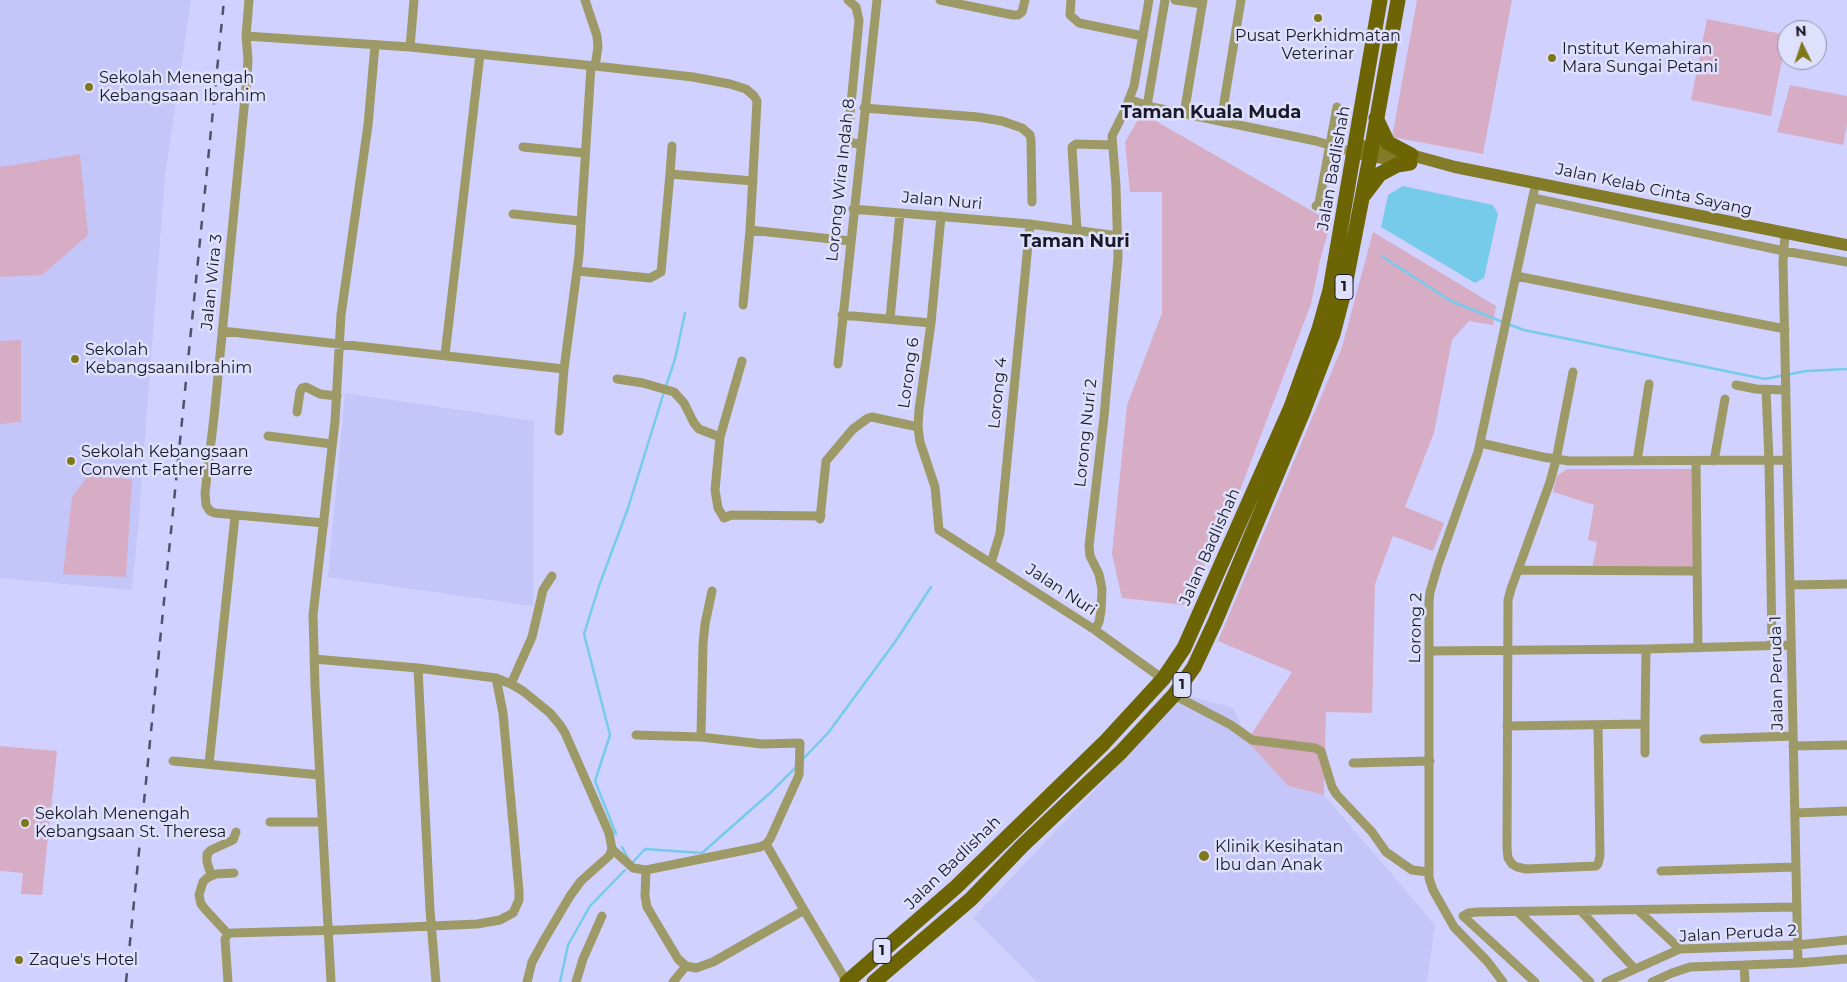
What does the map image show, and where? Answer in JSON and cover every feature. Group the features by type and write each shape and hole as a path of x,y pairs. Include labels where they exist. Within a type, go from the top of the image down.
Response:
{"main road":[{"name":"Jalan Badlishah","path":"847,982 956,887 1104,743 1163,679 1181,654 1297,409 1329,349 1338,318 1361,200 1363,151 1380,0"},
{"name":"Jalan Badlishah","path":"878,980 970,898 1121,752 1174,695 1186,680 1202,651 1297,409 1330,290 1363,151 1376,118 1398,0"},
{"path":"1361,200 1380,174 1410,159 1388,143 1376,118"},
{"name":"Jalan Kelab Cinta Sayang","path":"1363,151 1536,182 1847,245"}],"street":[{"name":"Jalan Wira 3","path":"249,0 246,36 247,77 205,499 210,511 235,516 324,524"},
{"path":"410,47 414,0"},
{"path":"559,431 564,369 577,271 584,153 593,66 598,47 597,36 585,0"},
{"path":"848,0 856,6 859,20 848,136 852,143 860,144"},
{"name":"Lorong Wira Indah 8","path":"838,364 853,209 877,0"},
{"path":"940,0 982,10 1018,15 1022,12 1025,0"},
{"path":"982,10 984,0"},
{"path":"1071,0 1070,15 1078,24 1143,36"},
{"path":"1077,230 1072,147 1076,144 1112,144 1113,131 1129,99 1149,0"},
{"path":"1147,106 1165,0"},
{"path":"1175,0 1203,2 1184,114"},
{"path":"1221,121 1241,0"},
{"path":"246,36 410,47 593,66 710,80 730,84 751,92 757,101 750,230 743,305"},
{"path":"330,982 314,659 314,615 337,396 339,345 368,125 375,45"},
{"path":"445,355 480,54"},
{"path":"1129,99 1147,106 1363,151"},
{"path":"1316,206 1320,203 1336,107"},
{"path":"864,108 978,117 1002,121 1022,128 1030,135 1031,140 1032,202"},
{"name":"Lorong Nuri 2","path":"1096,630 1100,622 1102,589 1090,556 1089,546 1104,416 1116,285 1118,236 1112,144"},
{"path":"577,271 650,278 661,272 672,146"},
{"path":"523,147 584,153"},
{"path":"670,174 753,181"},
{"name":"Lorong 2","path":"1429,872 1430,592 1480,443 1536,182"},
{"path":"1533,198 1847,262"},
{"name":"Jalan Nuri","path":"853,209 1030,224 1118,236"},
{"path":"890,319 900,213"},
{"path":"513,214 580,220"},
{"name":"Lorong 6","path":"939,530 935,487 920,442 918,427 931,323 941,216"},
{"name":"Lorong 4","path":"991,563 1000,533 1030,224"},
{"path":"750,230 850,241"},
{"name":"Jalan Peruda 1","path":"1785,233 1785,366 1798,963"},
{"path":"1516,276 1785,329"},
{"path":"842,315 931,323"},
{"path":"222,331 564,369"},
{"path":"742,361 720,437 716,468 716,502 724,518 731,515 821,517 826,461 853,429 872,417 918,427"},
{"path":"1573,372 1550,482 1508,600 1508,858 1517,867 1526,869 1596,866 1598,864 1600,856 1598,725"},
{"path":"617,379 665,389 680,397 699,429 720,437"},
{"path":"1636,461 1648,384"},
{"path":"1736,385 1766,390 1786,387"},
{"path":"297,412 302,388 306,387 320,394 337,396"},
{"path":"1766,390 1772,645"},
{"path":"1714,461 1725,399"},
{"path":"268,436 332,444"},
{"path":"1480,443 1556,460 1788,460"},
{"path":"1696,461 1698,648"},
{"path":"209,764 235,516"},
{"name":"Jalan Nuri","path":"939,530 1096,630 1163,679"},
{"path":"1518,570 1696,571"},
{"path":"511,684 532,637 543,590 552,576"},
{"path":"1790,585 1847,584"},
{"path":"701,737 703,638 712,591"},
{"path":"1429,651 1646,649 1791,645"},
{"path":"1645,753 1646,649"},
{"path":"314,659 418,668 496,678 511,684 550,713 565,733 609,832 612,849 609,856 581,881 570,896 532,962 527,982"},
{"path":"418,668 436,982"},
{"path":"228,934 477,924 500,920 514,913 518,900 503,713 496,678"},
{"path":"1174,695 1231,725 1252,740 1315,748 1321,751 1336,795 1365,825 1386,852 1412,870 1429,872 1431,885 1458,932 1487,961 1503,982"},
{"path":"1507,726 1645,724"},
{"path":"612,849 633,868 646,870 744,852 766,844 792,793 800,768 800,743 762,744 701,737 636,735"},
{"path":"1704,739 1793,736"},
{"path":"1794,746 1847,745"},
{"path":"173,761 320,775"},
{"path":"1352,762 1430,761"},
{"path":"1795,812 1847,812"},
{"path":"270,822 322,822"},
{"path":"211,875 207,854 211,850 233,840 236,832"},
{"path":"766,844 847,982"},
{"path":"1661,871 1796,866"},
{"path":"646,870 645,896 647,907 678,959 686,966 696,968 713,962 804,910"},
{"path":"228,934 201,904 199,895 201,886 211,875 234,873"},
{"path":"1535,982 1463,916 1468,913 1478,912 1582,912 1797,907"},
{"path":"1639,911 1680,950"},
{"path":"1518,912 1590,982"},
{"path":"1582,912 1634,968"},
{"path":"576,982 583,959 602,916"},
{"path":"228,934 225,939 228,982"},
{"name":"Jalan Peruda 2","path":"1606,982 1634,968 1680,950 1798,946 1847,940"},
{"path":"1652,982 1662,980 1690,968 1798,963 1847,958"},
{"path":"1744,965 1745,982"},
{"path":"673,982 686,966"}],"shaded area":[{"path":"0,0 191,0 165,175 132,590 0,578"},
{"path":"1417,0 1512,0 1483,154 1392,137"},
{"path":"1707,19 1777,33 1777,70 1780,70 1771,116 1691,100"},
{"path":"1790,85 1847,96 1847,125 1843,145 1777,132"},
{"path":"1142,113 1331,222 1320,260 1311,304 1237,498 1185,605 1122,598 1112,554 1127,405 1162,313 1162,192 1130,192 1125,142"},
{"path":"80,154 88,235 42,275 0,277 0,167"},
{"path":"1403,186 1493,205 1498,214 1484,278 1475,283 1381,227 1388,195"},
{"path":"1373,232 1496,306 1493,325 1469,321 1452,340 1434,433 1405,507 1444,523 1433,551 1393,536 1375,584 1372,713 1326,712 1324,795 1288,786 1247,741 1292,672 1218,641 1342,347"},
{"path":"21,340 21,422 0,424 0,341"},
{"path":"345,393 534,421 533,606 328,577"},
{"path":"1567,469 1693,469 1693,568 1592,569 1597,542 1588,540 1594,505 1553,492 1557,476"},
{"path":"88,476 132,479 126,577 63,574 72,497"},
{"name":"Klinik Kesihatan Ibu dan Anak","path":"1185,695 1233,708 1250,744 1288,786 1324,795 1435,925 1427,982 1037,982 973,918"},
{"name":"Sekolah Menengah Kebangsaan St. Theresa","path":"0,746 57,751 42,895 21,894 23,873 0,871"}],"waterway":[{"path":"1383,257 1451,301 1503,322"},
{"path":"666,386 675,359 685,313"},
{"path":"1508,324 1524,330 1765,379 1806,371 1847,369"},
{"path":"616,834 595,781 610,735 584,634 599,586 628,508 664,392"},
{"path":"802,760 828,733 895,642 931,587"},
{"path":"632,863 645,849 702,853 770,793 797,766"},
{"path":"622,847 629,860"},
{"path":"560,982 568,945 590,906 625,870"}],"railway":[{"path":"126,982 224,0"}],"place":[{"name":"Pusat Perkhidmatan Veterinar","path":"1318,18"},
{"name":"Institut Kemahiran Mara Sungai Petani","path":"1552,58"},
{"name":"Sekolah Menengah Kebangsaan Ibrahim","path":"89,87"},
{"name":"Sekolah Kebangsaan Ibrahim","path":"75,359"},
{"name":"Sekolah Kebangsaan Convent Father Barre","path":"71,461"},
{"name":"Sekolah Menengah Kebangsaan St. Theresa","path":"25,823"},
{"name":"Klinik Kesihatan Ibu dan Anak","path":"1204,856"},
{"name":"Zaque's Hotel","path":"19,960"}],"district":[{"name":"Taman Kuala Muda","path":"1211,113"},
{"name":"Taman Nuri","path":"1075,242"}]}
